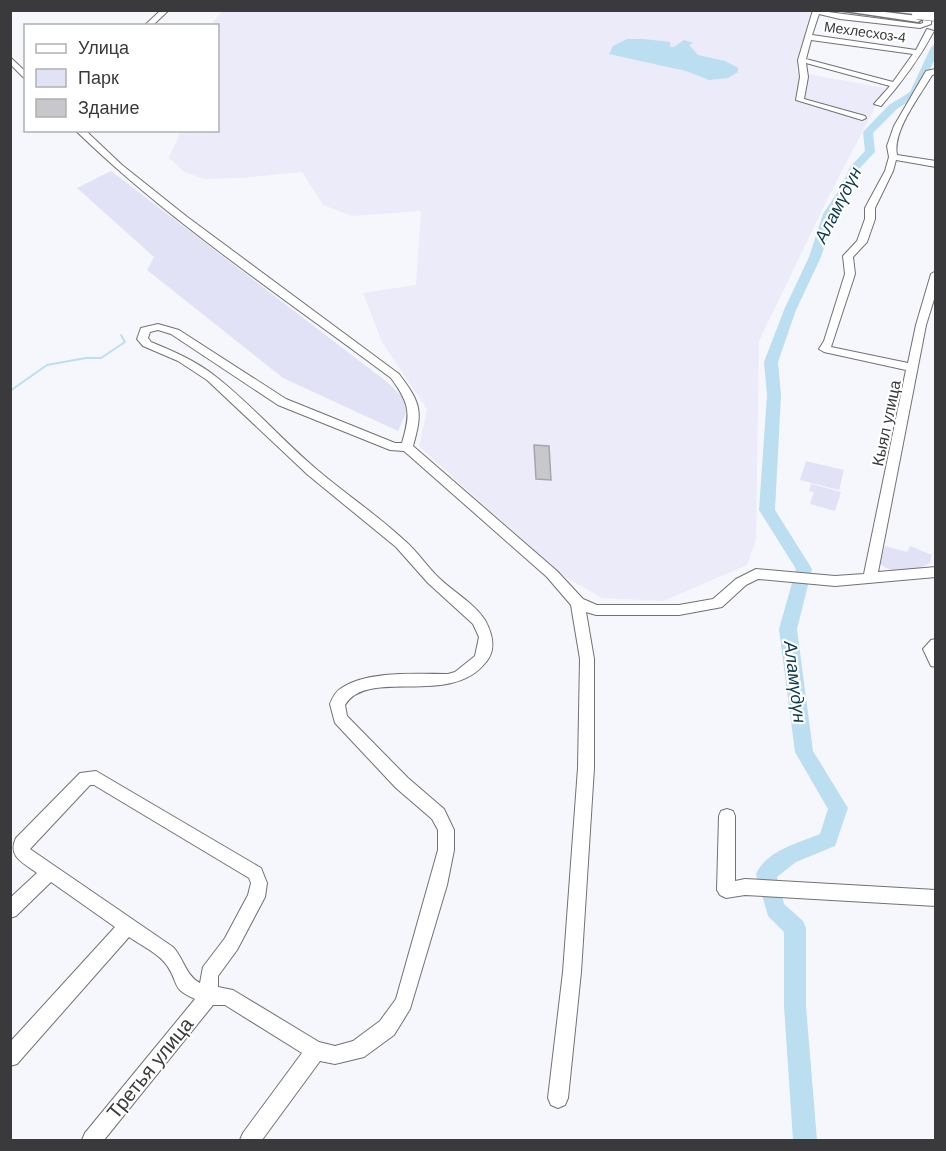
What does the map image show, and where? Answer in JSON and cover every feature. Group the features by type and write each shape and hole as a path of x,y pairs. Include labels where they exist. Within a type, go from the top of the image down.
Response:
{"main road":[{"path":"842,10 917,17 936,16"},
{"path":"885,10 936,21"}],"street":[{"path":"149,24 166,10"},
{"path":"862,118 801,102 799,99 804,77 802,60 817,11 840,17 920,26 927,24 928,10"},
{"name":"Мехлесхоз-4","path":"878,104 896,85 919,53 930,31"},
{"name":"Мехлесхоз-4","path":"808,37 919,53"},
{"path":"10,59 24,76"},
{"path":"802,60 896,85"},
{"path":"914,368 824,349 829,341 850,274 848,256 862,242 870,219 870,208 886,178 893,157 891,146 898,126 933,75"},
{"path":"81,132 119,167 183,218 395,376 414,400 416,417 407,447"},
{"path":"893,157 936,164"},
{"name":"Кыял улица","path":"870,579 921,325 936,274"},
{"path":"209,996 209,973 231,944 256,897 259,883 255,873 96,778 86,778 22,843 21,852 167,953 176,963 182,981 189,987 209,996 227,996 316,1051 335,1055 357,1050 387,1028 404,1003 446,850 446,830 438,814 402,783 340,719 334,708 336,701 351,687 372,683 449,680 460,676 481,659 486,637 478,621 433,580 400,544 312,472 211,378 182,359 147,344 141,334 150,327 175,332 282,402 394,447 407,447 552,574 578,603 596,610 679,610 717,603 741,582 756,574 835,581 936,572"},
{"path":"558,1098 572,972 586,768 587,659 578,603"},
{"path":"936,644 930,649 936,662"},
{"path":"727,816 726,890 745,887 936,898"},
{"path":"10,910 49,873"},
{"path":"10,1057 127,927"},
{"name":"Третья улица","path":"92,1140 209,996"},
{"path":"250,1140 316,1051"}],"shaded area":[{"path":"222,11 811,12 796,72 885,88 827,200 759,341 756,540 747,565 663,601 602,598 557,572 419,446 427,409 382,342 363,293 416,285 421,211 352,216 323,205 302,172 204,179 184,172 169,158 181,132 219,132 219,24 212,24"},
{"path":"627,39 670,42 670,47 684,40 693,43 689,45 698,55 725,61 738,68 738,72 728,78 709,80 686,71 609,54 613,46"}],"green space":[{"path":"111,171 387,382 410,404 398,431 283,378 147,270 154,257 77,188"},
{"path":"806,461 844,470 839,490 800,480"},
{"path":"811,484 841,492 835,511 810,504 814,492 809,491"},
{"path":"885,546 907,552 910,546 932,555 930,563 918,569 891,570 879,563"}],"building":[{"path":"534,445 549,446 551,480 536,479"}],"waterway":[{"name":"Аламүдүн","path":"805,1140 795,1006 795,928 775,909 766,874 789,856 828,840 838,808 804,752 788,629 804,569 767,510 774,395 771,362 790,310 815,257 829,214 847,187 855,167 870,152 868,132 893,107 914,94 936,47"},
{"path":"10,391 47,365 86,358 101,358 125,342 121,335"}]}
